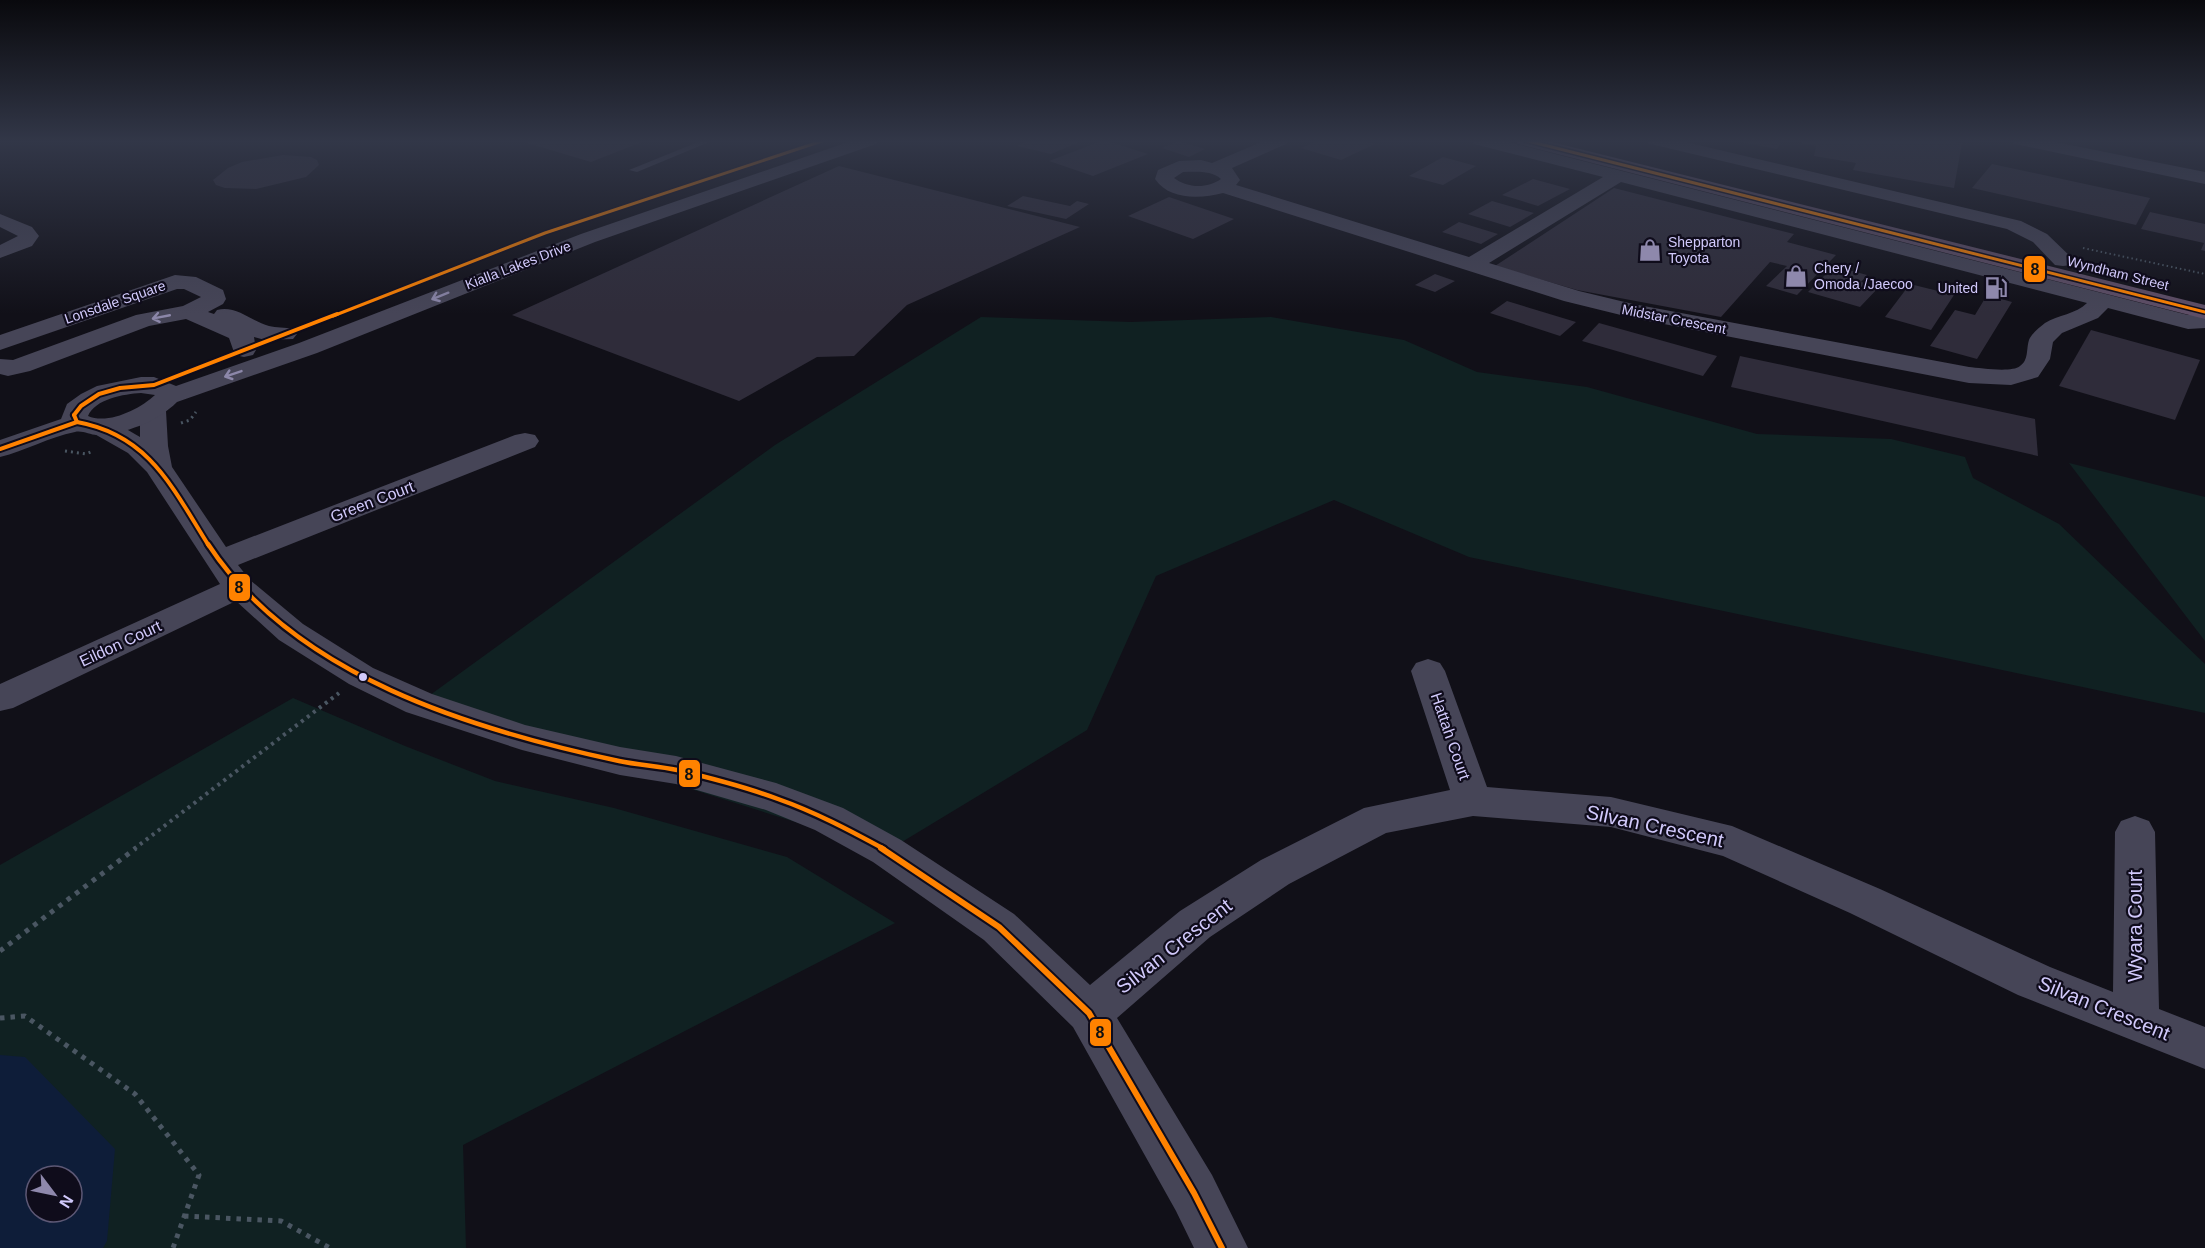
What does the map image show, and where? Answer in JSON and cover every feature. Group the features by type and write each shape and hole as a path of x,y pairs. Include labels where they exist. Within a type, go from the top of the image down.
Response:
{"highway":[{"name":"Wyndham Street","path":"1752,198 2201,320"},
{"name":"Wyndham Street","path":"1814,198 2205,295"},
{"path":"2066,260 2127,271"}],"street":[{"name":"Kialla Lakes Drive","path":"158,397 244,350 545,233 650,198"},
{"name":"Kialla Lakes Drive","path":"158,397 308,348 588,238 702,198"},
{"name":"Midstar Crescent","path":"1281,198 1471,265 1572,296 1633,311 1979,376 2011,377 2029,372 2038,359 2041,340 2054,328 2090,313 2103,300"},
{"path":"1471,265 1581,198"},
{"path":"1705,198 2103,300 2201,320"},
{"path":"1901,198 2014,225 2040,238 2066,260"},
{"path":"0,220 25,231 29,236 25,242 0,252"},
{"name":"Lonsdale Square","path":"0,343 175,282 188,282 215,295 215,299 196,309 144,320 21,366 8,369 0,366"},
{"path":"196,309 265,333 285,334 308,348"},
{"path":"196,309 237,333 243,338 244,350 256,358 270,359 308,348"},
{"path":"0,425 84,419 128,421 158,397"},
{"path":"158,397 154,446 158,466"},
{"path":"0,449 84,419 138,447 158,466 229,574 291,632 361,676 419,703 522,737 598,756 676,770 776,798 829,819 916,870 999,927 1089,1013 1194,1193 1222,1248"},
{"name":"Green Court","path":"229,574 525,441"},
{"name":"Eildon Court","path":"0,699 229,574"},
{"name":"Hattah Court","path":"1428,671 1473,801"},
{"name":"Silvan Crescent","path":"1089,1013 1195,924 1275,872 1378,819 1473,801 1611,812 1732,842 1865,901 2034,981 2205,1048"},
{"name":"Wyara Court","path":"2135,832 2136,1021"}],"path":[{"path":"0,951 361,676"},
{"path":"0,1018 25,1016 135,1094 199,1175 173,1248"},
{"path":"184,1216 281,1221 330,1248"}],"shaded area":[{"path":"981,317 1131,322 1271,317 1404,340 1477,372 1587,387 1757,434 1891,439 1965,457 1973,478 2059,524 2205,664 2205,713 1469,557 1334,500 1156,576 1087,730 887,851 419,703 775,445"},
{"path":"2069,463 2205,497 2205,641"},
{"path":"293,698 405,746 495,781 614,808 787,857 895,923 463,1145 466,1248 0,1248 0,865"}],"water":[{"path":"0,1055 25,1057 115,1149 107,1241 103,1248 0,1248"}],"building":[{"path":"768,198 966,198 1080,227 907,305 854,356 817,357 739,401 512,315"},
{"path":"1019,198 1034,198 1070,206 1077,201 1089,204 1066,219 1007,206"},
{"path":"1166,198 1173,198 1234,219 1193,239 1128,216"},
{"path":"1513,198 1553,198 1538,206"},
{"name":"Shepparton Toyota","path":"1598,198 1654,198 1794,234 1787,242 1836,255 1797,295 1766,286 1787,266 1770,262 1721,317 1577,290 1495,266"},
{"path":"2017,198 2150,198 2136,225"},
{"path":"1492,201 1534,213 1510,227 1468,214"},
{"path":"2150,212 2205,224 2205,251 2201,250 2204,243 2141,229"},
{"path":"1459,222 1498,234 1481,244 1442,232"},
{"path":"1834,266 1867,275 1861,282 1879,287 1860,307 1808,292"},
{"path":"1435,274 1455,281 1435,292 1415,285"},
{"path":"1910,284 1954,295 1931,330 1885,317"},
{"path":"1987,295 2012,302 1977,359 1930,346 1955,310 1975,315"},
{"path":"1507,301 1576,322 1560,336 1490,313"},
{"path":"1599,323 1717,356 1703,376 1582,341"},
{"path":"2091,330 2200,360 2175,420 2059,386"},
{"path":"1740,356 2035,419 2038,456 1731,387"}],"transit line":[{"name":"8","path":"74,415 81,406 99,394 131,386 154,385 545,233 650,198"},
{"name":"8","path":"1755,198 2205,312"},
{"name":"8","path":"74,415 77,422 100,426 138,447 158,467 219,561 239,587 291,632 361,676 419,703 522,737 620,761 676,770 776,798 829,819 887,851 999,927 1089,1013 1194,1193 1222,1248"},
{"name":"8","path":"0,449 77,422"}],"place":[{"name":"Shepparton Toyota","path":"1650,250"},
{"name":"Chery / Omoda /Jaecoo","path":"1796,276"},
{"name":"United","path":"1996,288"}]}
